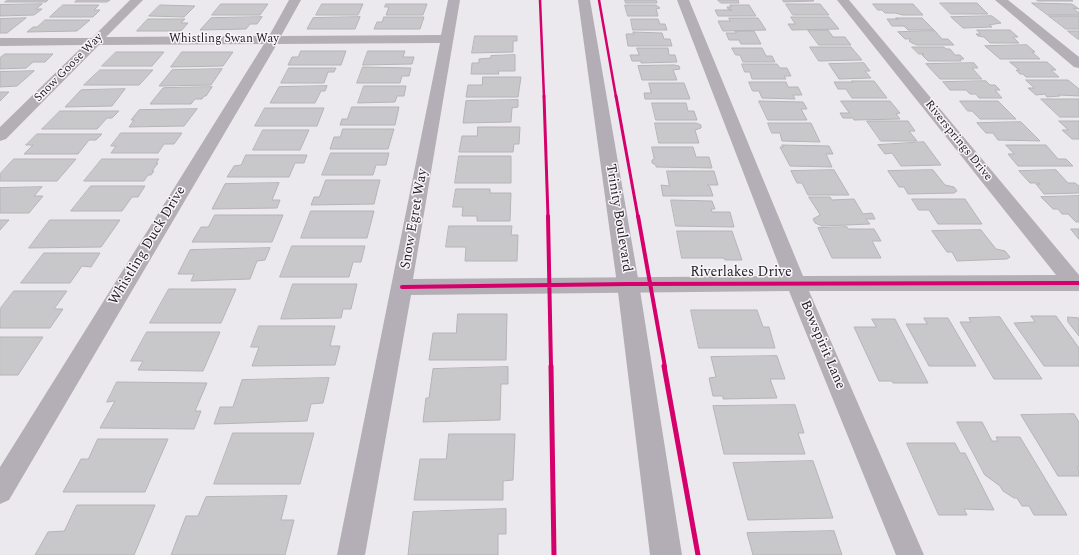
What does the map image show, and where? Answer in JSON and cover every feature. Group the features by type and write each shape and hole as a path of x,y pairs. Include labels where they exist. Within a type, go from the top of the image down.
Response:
{"main road":[{"name":"Trinity Boulevard","path":"584,0 628,284 666,555"}],"street":[{"name":"Snow Goose Way","path":"0,136 137,0"},
{"name":"Whistling Duck Drive","path":"0,491 273,40 295,0"},
{"name":"Snow Egret Way","path":"351,555 402,287 454,0"},
{"name":"Bowspirit Lane","path":"683,0 796,284 910,555"},
{"name":"Riversprings Drive","path":"843,0 1076,283"},
{"path":"1001,0 1079,64"},
{"name":"Whistling Swan Way","path":"0,42 447,39"},
{"name":"Riverlakes Drive","path":"402,287 628,284 1076,283"}],"building":[{"path":"8,0 48,0 46,2 5,2"},
{"path":"77,0 110,0 107,2 75,2"},
{"path":"625,0 656,0 657,3 626,3"},
{"path":"718,0 738,0 739,3 721,3"},
{"path":"783,0 813,0 814,1 784,2"},
{"path":"1037,0 1071,0 1073,1 1038,1"},
{"path":"940,3 977,3 988,14 951,14"},
{"path":"1032,3 1072,4 1079,9 1073,8 1079,13 1079,15 1048,15"},
{"path":"42,4 36,9 42,9 34,15 0,16 0,5"},
{"path":"221,4 268,4 260,15 212,15"},
{"path":"322,4 363,4 358,15 316,15"},
{"path":"386,4 427,4 423,15 386,15 389,7 385,7"},
{"path":"786,4 820,4 829,15 793,15"},
{"path":"873,4 913,4 923,15 885,13 882,10 878,10"},
{"path":"63,5 99,5 94,10 100,10 93,17 50,17"},
{"path":"160,5 195,6 184,17 149,16"},
{"path":"625,5 656,5 660,8 656,9 658,16 628,16"},
{"path":"730,5 749,5 756,16 718,16 715,10 732,10 728,9 727,7 731,7"},
{"path":"992,16 1001,23 989,25 992,27 963,28 951,17"},
{"path":"1049,16 1079,16 1079,29 1066,29"},
{"path":"262,17 257,24 250,24 246,29 200,30 211,18"},
{"path":"360,17 355,29 307,29 313,18"},
{"path":"384,17 424,17 420,29 374,29 377,22 382,22"},
{"path":"791,17 829,17 839,29 792,30 788,24 795,24"},
{"path":"26,18 7,33 0,33 0,19"},
{"path":"729,18 758,18 766,30 723,31 718,21 730,21"},
{"path":"896,18 922,18 934,30 908,30 904,26 892,26 887,19 898,19"},
{"path":"148,19 185,19 181,23 188,23 181,31 137,31"},
{"path":"631,19 658,19 660,24 665,24 667,30 633,30"},
{"path":"45,20 90,20 77,31 27,32 33,27 37,27"},
{"path":"808,30 828,30 833,37 845,37 851,45 819,45"},
{"path":"977,30 1010,30 1018,37 1013,37 1019,43 990,43 984,37 976,34 980,34"},
{"path":"735,31 754,31 761,44 741,44 739,40 729,40 726,33 736,33"},
{"path":"935,31 942,39 948,39 954,45 917,45 909,41 911,39 905,39 898,32"},
{"path":"1068,31 1079,31 1079,39 1078,39"},
{"path":"633,32 662,33 664,39 670,39 672,46 628,46 626,34 634,34"},
{"path":"475,36 517,36 517,41 513,41 513,52 472,53"},
{"path":"1027,45 1040,59 1000,59 985,46"},
{"path":"810,47 851,47 862,60 819,61"},
{"path":"912,47 944,47 946,49 950,49 955,55 960,55 964,59 960,59 961,61 928,61 922,55 924,54 919,54"},
{"path":"637,48 668,48 669,55 675,55 677,62 641,63 641,61 632,61 630,55 639,55"},
{"path":"732,48 762,48 766,56 772,56 775,62 743,62 740,55 736,55"},
{"path":"301,51 346,51 341,65 288,65 292,57 298,57"},
{"path":"368,51 405,51 403,57 414,57 412,64 363,65"},
{"path":"116,52 164,52 152,66 102,66"},
{"path":"182,52 233,52 223,66 171,67"},
{"path":"5,54 53,54 45,62 33,62 26,68 0,69 0,58"},
{"path":"515,55 515,71 498,71 499,74 471,74 472,63 479,63 479,59 491,58 491,56"},
{"path":"1010,62 1047,62 1056,70 1051,70 1059,77 1026,77 1023,74 1020,74 1016,70 1019,70"},
{"path":"864,63 870,71 865,71 871,78 839,79 829,64"},
{"path":"974,63 978,68 972,68 982,79 940,79 926,64"},
{"path":"742,64 777,64 780,68 787,68 791,76 784,76 786,79 752,79 750,72 745,72"},
{"path":"638,66 679,66 680,69 673,70 677,80 642,80"},
{"path":"363,67 411,68 409,76 402,76 400,83 357,83"},
{"path":"289,68 336,68 334,72 328,72 324,83 281,83"},
{"path":"222,69 211,85 159,86 172,70"},
{"path":"100,70 153,70 139,85 84,85"},
{"path":"34,71 17,86 0,87 0,72"},
{"path":"483,77 521,77 518,97 466,97 468,85 482,85"},
{"path":"1026,80 1068,80 1079,89 1079,96 1059,95 1060,96 1047,97 1045,94 1036,95 1028,88 1034,88"},
{"path":"852,81 874,81 887,98 852,98 846,89 838,89 834,82 853,82"},
{"path":"986,81 990,85 995,85 1000,90 995,90 1002,98 979,98 976,94 970,94 966,90 950,90 943,82"},
{"path":"749,82 786,82 788,87 798,87 802,95 793,95 795,99 762,98 759,91 753,91"},
{"path":"649,83 684,83 690,99 645,99 644,93 651,93"},
{"path":"327,86 325,91 321,91 315,103 270,103 279,87"},
{"path":"364,86 406,86 404,96 397,96 395,102 358,103"},
{"path":"212,87 206,96 202,99 195,99 191,104 150,104 163,88"},
{"path":"125,89 112,106 65,107 81,90"},
{"path":"0,92 9,92 0,101"},
{"path":"1041,99 1079,99 1079,117 1060,117"},
{"path":"518,100 518,107 512,108 511,122 463,123 466,101"},
{"path":"759,101 803,102 807,109 801,109 807,120 768,120"},
{"path":"841,101 890,101 900,113 896,114 900,119 854,120 853,118 843,118 840,113 849,113"},
{"path":"960,101 998,101 1016,119 980,119 972,111 968,111"},
{"path":"652,103 686,103 688,111 694,111 697,120 656,120"},
{"path":"352,107 399,107 395,125 340,125 342,119 347,119"},
{"path":"265,108 324,108 317,126 255,126"},
{"path":"197,109 184,126 129,127 134,120 131,120 139,110"},
{"path":"60,111 119,111 112,118 107,118 97,129 42,129"},
{"path":"867,121 908,121 915,131 909,131 917,141 881,141"},
{"path":"1059,121 1079,121 1079,139 1072,139 1062,130 1068,130"},
{"path":"1021,122 1040,141 998,140 993,133 986,133 977,123"},
{"path":"655,123 696,123 701,125 701,128 695,130 699,143 659,143"},
{"path":"768,123 811,123 820,142 782,141 780,133 772,133"},
{"path":"478,127 520,127 519,144 514,144 513,152 459,152 462,136 477,136"},
{"path":"343,129 394,129 388,149 330,149 334,137 340,137"},
{"path":"263,130 309,130 300,150 253,150"},
{"path":"121,133 182,133 174,144 164,144 158,153 111,153 116,146 111,146"},
{"path":"37,134 102,134 96,140 89,140 78,154 24,154 33,145 26,145"},
{"path":"924,142 941,165 901,166 892,153 885,154 878,145"},
{"path":"782,145 829,146 833,154 826,154 832,167 790,166 780,147 783,147"},
{"path":"1006,145 1046,145 1058,159 1066,159 1073,166 1018,166 1008,154 1014,154"},
{"path":"652,147 693,147 696,157 709,157 712,168 656,167 656,165 652,163 652,160 654,159"},
{"path":"331,153 389,153 386,165 376,165 373,175 322,175"},
{"path":"246,155 307,155 304,163 295,163 289,177 227,177 234,166 241,165"},
{"path":"459,156 511,156 511,183 455,183"},
{"path":"14,159 76,159 57,181 0,181 0,174"},
{"path":"102,159 159,159 152,171 154,171 151,175 148,175 144,181 84,181"},
{"path":"834,170 849,195 808,195 802,183 797,183 791,171"},
{"path":"933,170 945,185 954,187 957,191 954,193 908,194 904,187 899,187 888,171"},
{"path":"1056,170 1068,183 1075,183 1079,186 1079,193 1044,194 1036,184 1040,184 1030,183 1019,171"},
{"path":"667,171 714,171 718,185 707,185 710,187 713,196 663,196 661,185 669,186"},
{"path":"326,180 380,180 374,204 311,205 314,197 319,197"},
{"path":"279,183 272,200 280,200 277,208 212,209 225,184"},
{"path":"91,186 145,186 138,197 132,197 122,211 71,211"},
{"path":"42,187 34,196 43,196 29,213 0,213 0,188"},
{"path":"456,189 490,189 490,193 511,193 510,221 477,221 477,216 462,216 463,207 453,207"},
{"path":"1079,196 1079,222 1076,222 1068,214 1062,214 1058,209 1053,209 1041,197"},
{"path":"809,197 830,197 832,200 854,199 863,214 872,213 875,219 866,219 870,224 822,226 815,223 813,219 820,215"},
{"path":"912,199 965,199 982,224 938,224 929,210 919,210"},
{"path":"671,200 712,201 715,209 711,209 712,212 730,212 734,227 676,226"},
{"path":"311,211 374,211 367,238 301,238"},
{"path":"215,215 283,215 272,242 192,242 201,227 208,227"},
{"path":"0,220 9,220 0,230"},
{"path":"50,220 120,220 101,247 29,248"},
{"path":"449,226 512,226 511,235 518,235 517,261 465,261 466,247 446,247"},
{"path":"847,227 848,229 874,229 881,241 872,241 881,258 832,258 818,228"},
{"path":"1071,229 1079,229 1079,239"},
{"path":"981,230 996,249 1005,251 1010,257 1007,259 957,261 952,252 947,252 932,231"},
{"path":"677,231 732,231 742,260 725,260 724,258 682,258"},
{"path":"292,246 365,246 361,262 353,262 349,277 280,277"},
{"path":"270,248 265,260 257,261 250,279 191,281 194,274 178,274 190,250"},
{"path":"44,253 100,253 91,267 82,266 70,283 21,283"},
{"path":"293,284 357,284 351,309 343,309 341,318 281,319"},
{"path":"169,289 236,289 221,323 150,323"},
{"path":"14,291 67,291 54,309 63,309 50,328 0,328 0,309"},
{"path":"691,310 757,310 763,327 769,327 775,348 699,348"},
{"path":"458,314 507,314 506,360 429,360 433,333 456,333"},
{"path":"1031,316 1056,316 1079,348 1079,366 1044,366 1014,323 1035,322"},
{"path":"1000,317 1042,379 994,379 960,322 971,322 969,318"},
{"path":"1068,317 1079,318 1079,336 1068,322"},
{"path":"924,318 948,318 976,366 929,366 906,324 927,324"},
{"path":"872,319 895,319 928,383 893,383 892,381 879,381 854,327 876,327"},
{"path":"259,326 335,326 330,346 340,346 335,365 252,366 259,347 251,347"},
{"path":"147,332 220,332 203,371 138,370 143,361 131,361"},
{"path":"0,337 43,337 18,375 0,375"},
{"path":"777,356 785,379 770,379 777,398 723,399 723,396 713,396 709,378 716,377 711,357"},
{"path":"508,367 508,384 501,384 500,420 423,422 426,398 429,398 433,369"},
{"path":"329,378 323,403 311,404 307,421 214,424 220,407 233,407 242,380"},
{"path":"117,382 207,383 195,411 201,411 194,429 100,428 115,401 107,402"},
{"path":"795,405 804,433 798,433 805,454 724,454 713,406"},
{"path":"1074,414 1079,422 1079,467 1077,467 1079,470 1079,476 1058,476 1021,415"},
{"path":"957,422 982,422 992,441 998,441 996,437 1020,437 1067,515 1034,515 1029,506 1022,506 1017,498 1014,498 1003,491 1000,486 985,475"},
{"path":"233,433 314,433 300,484 214,484"},
{"path":"449,434 515,434 513,480 503,481 503,500 414,500 420,459 446,459"},
{"path":"98,439 168,439 145,492 63,492 81,459 88,459"},
{"path":"907,443 955,443 960,453 965,453 994,510 964,509 967,515 939,515"},
{"path":"813,461 833,518 748,520 733,463"},
{"path":"287,496 281,520 294,520 285,555 171,555 186,516 198,516 206,497"},
{"path":"77,505 155,505 134,555 35,555 48,532 64,531"},
{"path":"506,509 506,534 498,534 498,555 408,555 413,512"},
{"path":"834,531 842,555 753,555 747,533"}],"cycle path":[{"path":"540,0 550,269 554,555"},
{"path":"599,0 698,555"},
{"path":"402,287 628,284 1079,283"}]}
